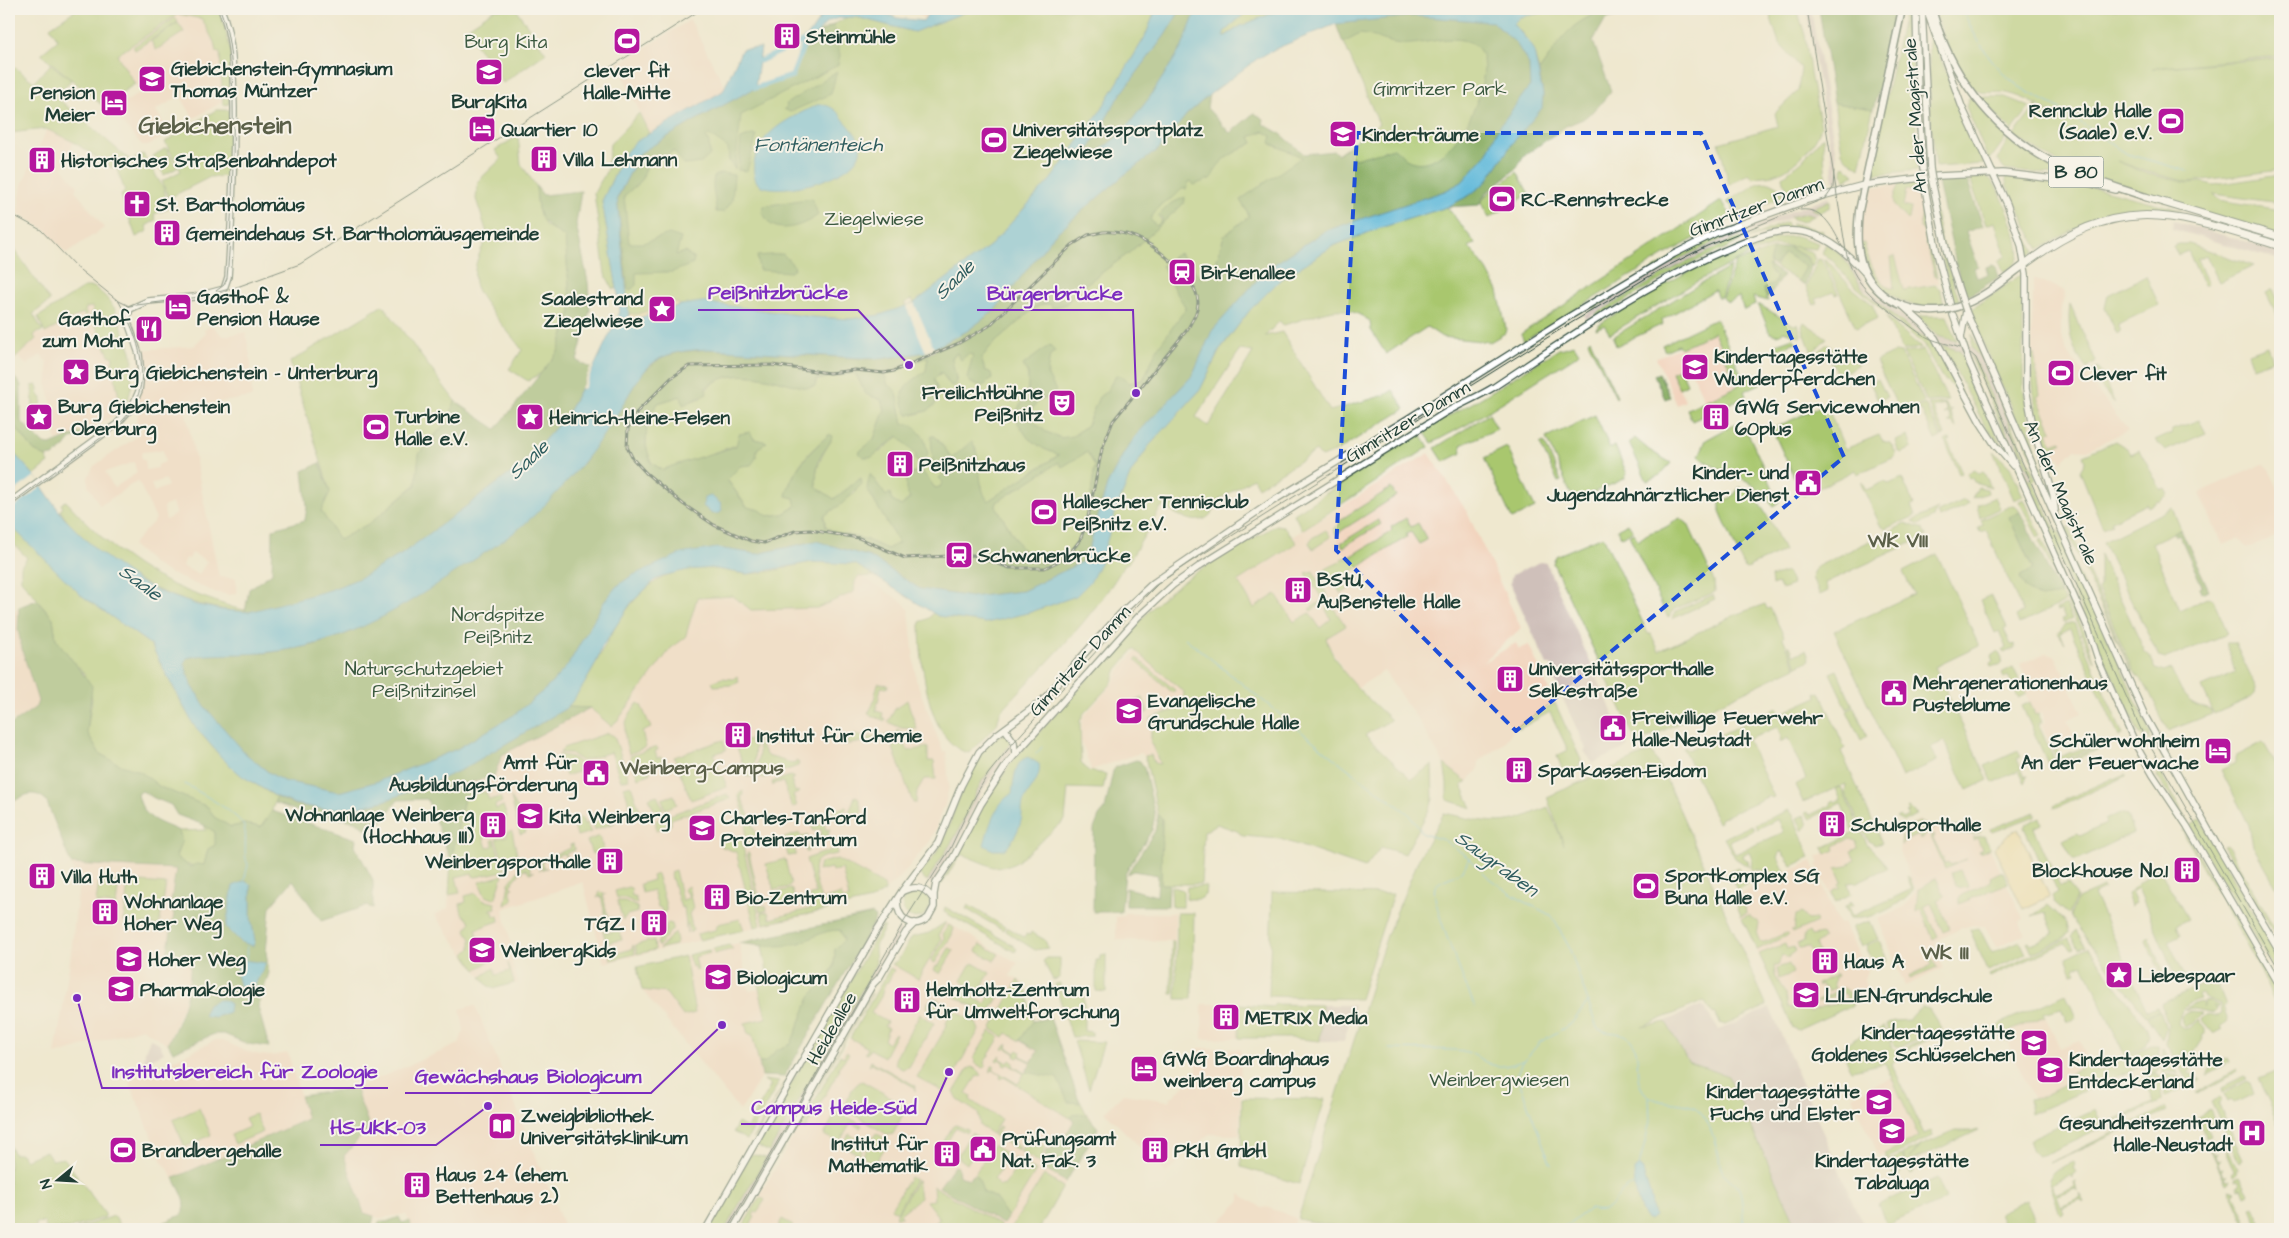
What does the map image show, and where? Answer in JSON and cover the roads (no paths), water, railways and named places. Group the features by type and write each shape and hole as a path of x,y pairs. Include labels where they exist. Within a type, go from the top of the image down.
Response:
{"highway":[{"name":"B 80","path":"2146,197 2280,237"},
{"path":"2025,264 2067,236 2087,226 2135,215 2181,217 2280,246"}],"main road":[{"path":"9,503 117,424 135,401 141,382 141,366 128,322 129,310 136,304 148,301 194,297 224,289 229,266 234,127 232,52 222,9"},
{"name":"An der Magistrale","path":"1864,185 1902,9"},
{"name":"An der Magistrale","path":"1916,9 1918,99 1923,169"},
{"path":"1924,9 1962,107 2011,215 2025,264 2026,389 2034,431 2053,494 2055,514"},
{"name":"An der Magistrale","path":"1924,9 1930,168 1947,254 1966,311 2145,716 2217,845 2280,952"},
{"name":"B 80","path":"1932,9 1944,45 1955,69 1981,104 2012,135 2051,161 2081,174 2146,197"},
{"path":"2017,471 1994,445 1936,338 1924,324 1880,290 1866,273 1857,242 1857,227 1864,185 1895,180 1992,173 2088,184 2146,197"},
{"path":"1926,191 1932,181"},
{"name":"An der Magistrale","path":"1924,182 1936,249 1950,303"},
{"name":"Gimritzer Damm","path":"1005,729 1042,701 1121,613 1153,583 1272,501 1409,418 1565,319 1698,241 1791,205 1864,185"},
{"name":"Gimritzer Damm","path":"1014,755 1122,633 1173,585 1433,420 1495,386 1658,283 1693,264 1745,242 1770,234 1791,231 1813,235 1830,242 1866,273"},
{"path":"1904,307 1932,312 1957,307 1977,298 2025,264"},
{"path":"1961,338 1966,311"},
{"name":"An der Magistrale","path":"1954,315 1969,362 2088,628 2099,662 2137,747 2187,826 2280,986"},
{"path":"1005,729 1014,742 1014,755 975,814 953,858 936,884 933,899 934,907 930,916 924,922 915,923 901,917 897,903 902,891 938,843 961,786 974,760 991,740 1005,729"},
{"path":"902,891 920,888 928,892 933,899"},
{"name":"Heideallee","path":"706,1229 877,930 897,903"},
{"name":"Heideallee","path":"733,1229 873,984 879,978 906,932 915,923"}],"water":[{"path":"837,9 874,9 897,18 923,21 931,9 973,9 914,32 856,17 838,19 828,22 816,35 806,39 823,14"},
{"name":"Saale","path":"1156,9 1181,9 1165,35 1116,101 1083,159 1085,162 1122,133 1150,97 1182,47 1197,9 1250,9 1224,32 1224,37 1241,26 1282,9 1563,9 1520,17 1513,24 1529,42 1534,52 1543,94 1542,108 1514,141 1486,182 1470,195 1447,207 1380,228 1333,246 1280,280 1250,310 1220,349 1200,390 1148,447 1130,475 1116,510 1101,561 1091,581 1076,596 1031,612 986,623 938,616 855,564 812,562 747,574 711,568 688,570 666,575 655,580 631,603 602,647 595,665 568,707 463,769 434,782 384,801 359,807 323,809 295,804 277,797 242,776 222,758 193,724 151,645 81,595 9,524 9,448 34,475 64,518 82,536 99,552 138,581 163,593 197,605 222,610 249,612 330,590 360,578 402,554 522,465 566,416 581,388 583,389 617,319 620,306 602,201 625,153 635,142 723,91 742,49 761,48 755,88 640,153 617,198 629,317 632,320 681,305 701,302 813,317 850,319 880,315 914,303 991,245 1051,179 1101,110 1145,37","holes":["1413,16 1493,22 1516,43 1529,64 1530,86 1499,127 1486,155 1462,182 1445,191 1325,231 1267,269 1212,331 1192,376 1138,433 1124,453 1107,485 1090,546 1082,562 1023,591 971,597 920,589 870,557 816,541 757,554 717,548 680,554 631,576 616,587 604,602 568,665 548,687 514,715 457,749 379,781 339,792 283,781 268,772 246,754 205,707 191,684 184,663 187,658 204,655 281,651 320,643 342,635 385,616 406,604 501,542 546,504 568,479 614,420 642,375 660,358 680,352 709,349 880,359 926,352 967,331 994,311 1055,234 1124,175 1159,149 1187,114 1257,59 1275,49 1336,24"]},
{"name":"Fontänenteich","path":"817,105 825,105 835,110 856,134 860,143 860,152 855,162 845,170 816,183 783,188 769,188 759,185 755,178 754,163 757,152 763,142 778,126"},
{"path":"711,496 720,503 722,510 720,513 712,514 703,506 704,498"},
{"path":"1028,757 1039,764 1037,780 1023,803 1021,820 1014,838 1005,850 993,850 984,845 990,824 1001,803 1012,794 1017,767 1023,759"},
{"path":"245,881 251,885 251,919 255,941 253,946 241,942 226,927 233,886"},
{"path":"242,960 266,963 252,990 239,985 237,976 238,963"},
{"path":"217,1000 224,1000 230,1004 229,1012 215,1017 205,1016 204,1013 208,1005"},
{"path":"1639,1166 1642,1168 1650,1194 1654,1216 1649,1220 1646,1220 1643,1214 1635,1190 1634,1170"}],"waterway":[{"path":"1963,9 1979,42 2004,74 2028,92 2061,109"},
{"path":"755,88 792,76 806,39"},
{"path":"760,61 806,40"},
{"path":"2071,116 2127,154 2188,171"},
{"name":"Saugraben","path":"1185,638 1343,765 1410,815 1423,834 1444,840 1469,858 1490,879 1514,896 1552,916 1569,947 1597,1028 1625,1036 1634,1044 1641,1088 1646,1094 1657,1100 1694,1107 1699,1110 1707,1121 1715,1141 1720,1166 1740,1191 1744,1229"},
{"path":"1036,754 1042,747"},
{"path":"184,784 217,803 241,822 245,832 245,855 248,865 244,881"},
{"path":"1469,858 1461,871 1443,880 1435,887 1435,895 1450,946 1475,1007"},
{"path":"246,960 247,946"},
{"path":"1551,1165 1517,1076 1523,1062 1540,1042 1571,1024 1588,1002"},
{"path":"1389,1049 1465,1051 1492,1065 1501,1066 1511,1065 1524,1060"},
{"path":"1639,1166 1650,1121 1649,1097"},
{"path":"1556,1229 1568,1225 1589,1209 1599,1211 1610,1207 1621,1192 1635,1185"}],"tram line":[{"path":"216,291 224,285 227,278 233,147 231,55 220,9"},
{"path":"9,213 41,230 75,266 117,300 129,306 200,297 237,287 300,264 702,9"},
{"path":"1807,9 1849,262 1859,281 1873,297 1890,311 1931,339 1961,348 1976,358 2142,732 2280,971"},
{"path":"727,1229 905,920 950,849 973,800 988,774 1014,742 1158,584 1561,329 1658,271 1707,246 1826,198 1833,188 1834,171"},
{"path":"1800,210 1809,210 1822,216 1832,227 1843,248"},
{"path":"9,505 117,426 130,412 137,397 142,365 134,332 118,300"}],"railway":[{"path":"1103,232 1115,232 1136,237 1163,254 1192,284 1196,292 1198,306 1187,330 1113,421 1102,449 1087,522 1080,540 1067,557 1045,568 1010,568 973,555 905,558 859,538 810,530 795,531 764,543 751,541 714,525 683,504 646,473 633,459 627,447 628,428 638,411 671,378 689,366 772,365 829,373 855,370 884,373 894,371 959,343 989,326 1072,245 1088,235 1103,232"}],"place":[{"name":"Steinmühle","path":"787,36"},
{"name":"clever fit Halle-Mitte","path":"627,41"},
{"name":"BurgKita","path":"489,72"},
{"name":"Giebichenstein-Gymnasium Thomas Müntzer","path":"152,79"},
{"name":"Pension Meier","path":"114,103"},
{"name":"Rennclub Halle (Saale) e.V.","path":"2171,121"},
{"name":"Quartier 10","path":"482,129"},
{"name":"Kinderträume","path":"1343,134"},
{"name":"Universitätssportplatz Ziegelwiese","path":"994,140"},
{"name":"Villa Lehmann","path":"544,159"},
{"name":"Historisches Straßenbahndepot","path":"42,160"},
{"name":"RC-Rennstrecke","path":"1502,199"},
{"name":"St. Bartholomäus","path":"137,204"},
{"name":"Gemeindehaus St. Bartholomäusgemeinde","path":"167,233"},
{"name":"Birkenallee","path":"1182,272"},
{"name":"Gasthof & Pension Hause","path":"178,307"},
{"name":"Saalestrand Ziegelwiese","path":"662,309"},
{"name":"Gasthof zum Mohr","path":"149,329"},
{"name":"Peißnitzbrücke","path":"909,365"},
{"name":"Kindertagesstätte Wunderpferdchen","path":"1695,367"},
{"name":"Burg Giebichenstein - Unterburg","path":"76,372"},
{"name":"Clever fit","path":"2061,373"},
{"name":"Bürgerbrücke","path":"1136,393"},
{"name":"Freilichtbühne Peißnitz","path":"1062,403"},
{"name":"Burg Giebichenstein - Oberburg","path":"39,417"},
{"name":"Heinrich-Heine-Felsen","path":"530,417"},
{"name":"GWG Servicewohnen 60plus","path":"1716,417"},
{"name":"Turbine Halle e.V.","path":"376,427"},
{"name":"Peißnitzhaus","path":"900,464"},
{"name":"Kinder- und Jugendzahnärztlicher Dienst","path":"1808,483"},
{"name":"Hallescher Tennisclub Peißnitz e.V.","path":"1044,512"},
{"name":"Schwanenbrücke","path":"959,555"},
{"name":"BStU, Außenstelle Halle","path":"1298,590"},
{"name":"Universitätssporthalle Selkestraße","path":"1510,679"},
{"name":"Mehrgenerationenhaus Pusteblume","path":"1894,693"},
{"name":"Evangelische Grundschule Halle","path":"1129,711"},
{"name":"Freiwillige Feuerwehr Halle-Neustadt","path":"1613,728"},
{"name":"Institut für Chemie","path":"738,735"},
{"name":"Schülerwohnheim An der Feuerwache","path":"2218,751"},
{"name":"Sparkassen-Eisdom","path":"1519,770"},
{"name":"Amt für Ausbildungsförderung","path":"596,773"},
{"name":"Kita Weinberg","path":"530,816"},
{"name":"Schulsporthalle","path":"1832,824"},
{"name":"Wohnanlage Weinberg (Hochhaus III)","path":"493,825"},
{"name":"Charles-Tanford Proteinzentrum","path":"702,828"},
{"name":"Weinbergsporthalle","path":"610,861"},
{"name":"Blockhouse No.1","path":"2187,870"},
{"name":"Villa Huth","path":"42,876"},
{"name":"Sportkomplex SG Buna Halle e.V.","path":"1646,886"},
{"name":"Bio-Zentrum","path":"717,897"},
{"name":"Wohnanlage Hoher Weg","path":"105,912"},
{"name":"TGZ I","path":"654,923"},
{"name":"WeinbergKids","path":"482,950"},
{"name":"Hoher Weg","path":"129,959"},
{"name":"Haus A","path":"1825,961"},
{"name":"Liebespaar","path":"2119,975"},
{"name":"Biologicum","path":"718,977"},
{"name":"Pharmakologie","path":"121,989"},
{"name":"LILIEN-Grundschule","path":"1806,995"},
{"name":"Institutsbereich für Zoologie","path":"77,998"},
{"name":"Helmholtz-Zentrum für Umweltforschung","path":"907,1000"},
{"name":"METRIX Media","path":"1226,1017"},
{"name":"Gewächshaus Biologicum","path":"722,1025"},
{"name":"Kindertagesstätte Goldenes Schlüsselchen","path":"2034,1043"},
{"name":"GWG Boardinghaus weinberg campus","path":"1144,1069"},
{"name":"Kindertagesstätte Entdeckerland","path":"2050,1070"},
{"name":"Campus Heide-Süd","path":"949,1072"},
{"name":"Kindertagesstätte Fuchs und Elster","path":"1879,1102"},
{"name":"HS-UKK-03","path":"488,1106"},
{"name":"Zweigbibliothek Universitätsklinikum","path":"502,1126"},
{"name":"Kindertagesstätte Tabaluga","path":"1892,1131"},
{"name":"Gesundheitszentrum Halle-Neustadt","path":"2252,1133"},
{"name":"Prüfungsamt Nat. Fak. 3","path":"983,1149"},
{"name":"Brandbergehalle","path":"123,1150"},
{"name":"PKH GmbH","path":"1155,1150"},
{"name":"Institut für Mathematik","path":"947,1154"},
{"name":"Haus 24 (ehem. Bettenhaus 2)","path":"417,1185"}],"district":[{"name":"Giebichenstein","path":"215,125"},
{"name":"WK VIII","path":"1898,540"},
{"name":"Weinberg-Campus","path":"702,767"},
{"name":"WK III","path":"1945,952"}],"park label":[{"name":"Burg Kita","path":"506,41"},
{"name":"Gimritzer Park","path":"1440,88"},
{"name":"Ziegelwiese","path":"874,218"},
{"name":"Nordspitze Peißnitz","path":"498,625"},
{"name":"Naturschutzgebiet Peißnitzinsel","path":"424,679"},
{"name":"Weinbergwiesen","path":"1499,1079"}]}
